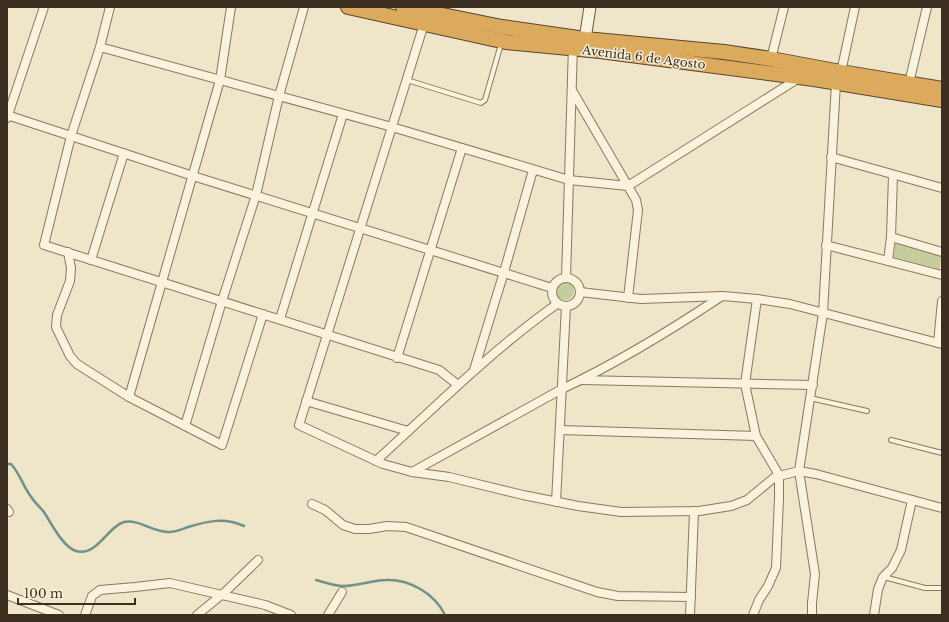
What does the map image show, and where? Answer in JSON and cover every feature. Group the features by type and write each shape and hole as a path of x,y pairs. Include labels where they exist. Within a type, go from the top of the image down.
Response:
{"highway":[{"name":"Avenida 6 de Agosto","path":"350,7 424,14 577,42 800,77 909,83 942,89"},
{"name":"Avenida 6 de Agosto","path":"403,7 502,41 577,42 724,52 770,59 838,78 942,100"}],"street":[{"path":"44,7 7,116 193,176 552,288"},
{"path":"110,7 100,47 70,136 44,245 327,334 397,358 439,370 458,385"},
{"path":"129,397 220,80 231,7"},
{"path":"185,426 222,301 256,195 280,96 304,7"},
{"path":"566,278 573,92 577,42 590,7"},
{"path":"770,59 784,7"},
{"path":"812,615 815,574 799,471 823,313 831,157 838,78 855,7"},
{"path":"909,83 927,7"},
{"path":"424,14 392,127 299,425 383,464 412,472 449,477 523,496 621,512 694,511 731,506 747,500 775,477 799,471 816,474 942,508"},
{"path":"100,47 392,127 569,180 628,186 800,77"},
{"path":"573,92 636,200 638,210 628,298"},
{"path":"280,319 343,114"},
{"path":"397,358 462,148"},
{"path":"91,260 124,153"},
{"path":"831,157 942,188"},
{"path":"474,370 533,170"},
{"path":"888,261 891,237 893,174"},
{"path":"891,237 942,252"},
{"path":"826,245 942,275"},
{"path":"68,252 71,268 70,281 57,315 56,327 70,356 77,364 129,397 222,445 263,314"},
{"path":"566,278 574,280 580,292 577,301 570,306 557,304 552,296 552,288 557,280 566,278"},
{"path":"580,292 641,299 723,296 757,299 790,304 940,344 942,301"},
{"path":"412,472 684,322 723,296"},
{"path":"754,615 759,600 768,586 776,568 779,476 756,436 745,384 757,299"},
{"path":"376,461 474,370 528,324 557,304"},
{"path":"556,502 566,306"},
{"path":"581,380 813,385"},
{"path":"306,401 408,431"},
{"path":"560,430 756,436"},
{"path":"874,615 878,589 884,577 892,568 901,550 912,500"},
{"path":"312,504 325,510 343,525 355,530 387,526 406,527 597,592 618,596 691,597"},
{"path":"690,615 694,511"},
{"path":"197,615 222,595 258,560"},
{"path":"85,615 92,596 100,590 135,588 170,583 265,605 291,615"},
{"path":"328,615 342,592"},
{"path":"7,595 58,615"}],"lane":[{"path":"406,80 481,103 486,100 502,41"},
{"path":"810,398 867,411"},
{"path":"891,440 942,453"},
{"path":"884,577 924,588 942,588"}],"green space":[{"path":"895,243 941,256 940,269 894,257"},
{"path":"565,282 571,285 574,291 571,297 565,300 559,297 556,291 559,285"}],"waterway":[{"path":"7,464 11,464 14,468 29,494 44,512 62,540 71,549 76,551 83,552 90,550 113,529 124,522 136,522 164,532 177,531 202,523 216,521 237,523 244,526"},
{"path":"316,580 343,586 381,580 395,580 404,582 413,585 428,594 441,607 445,615"}]}
